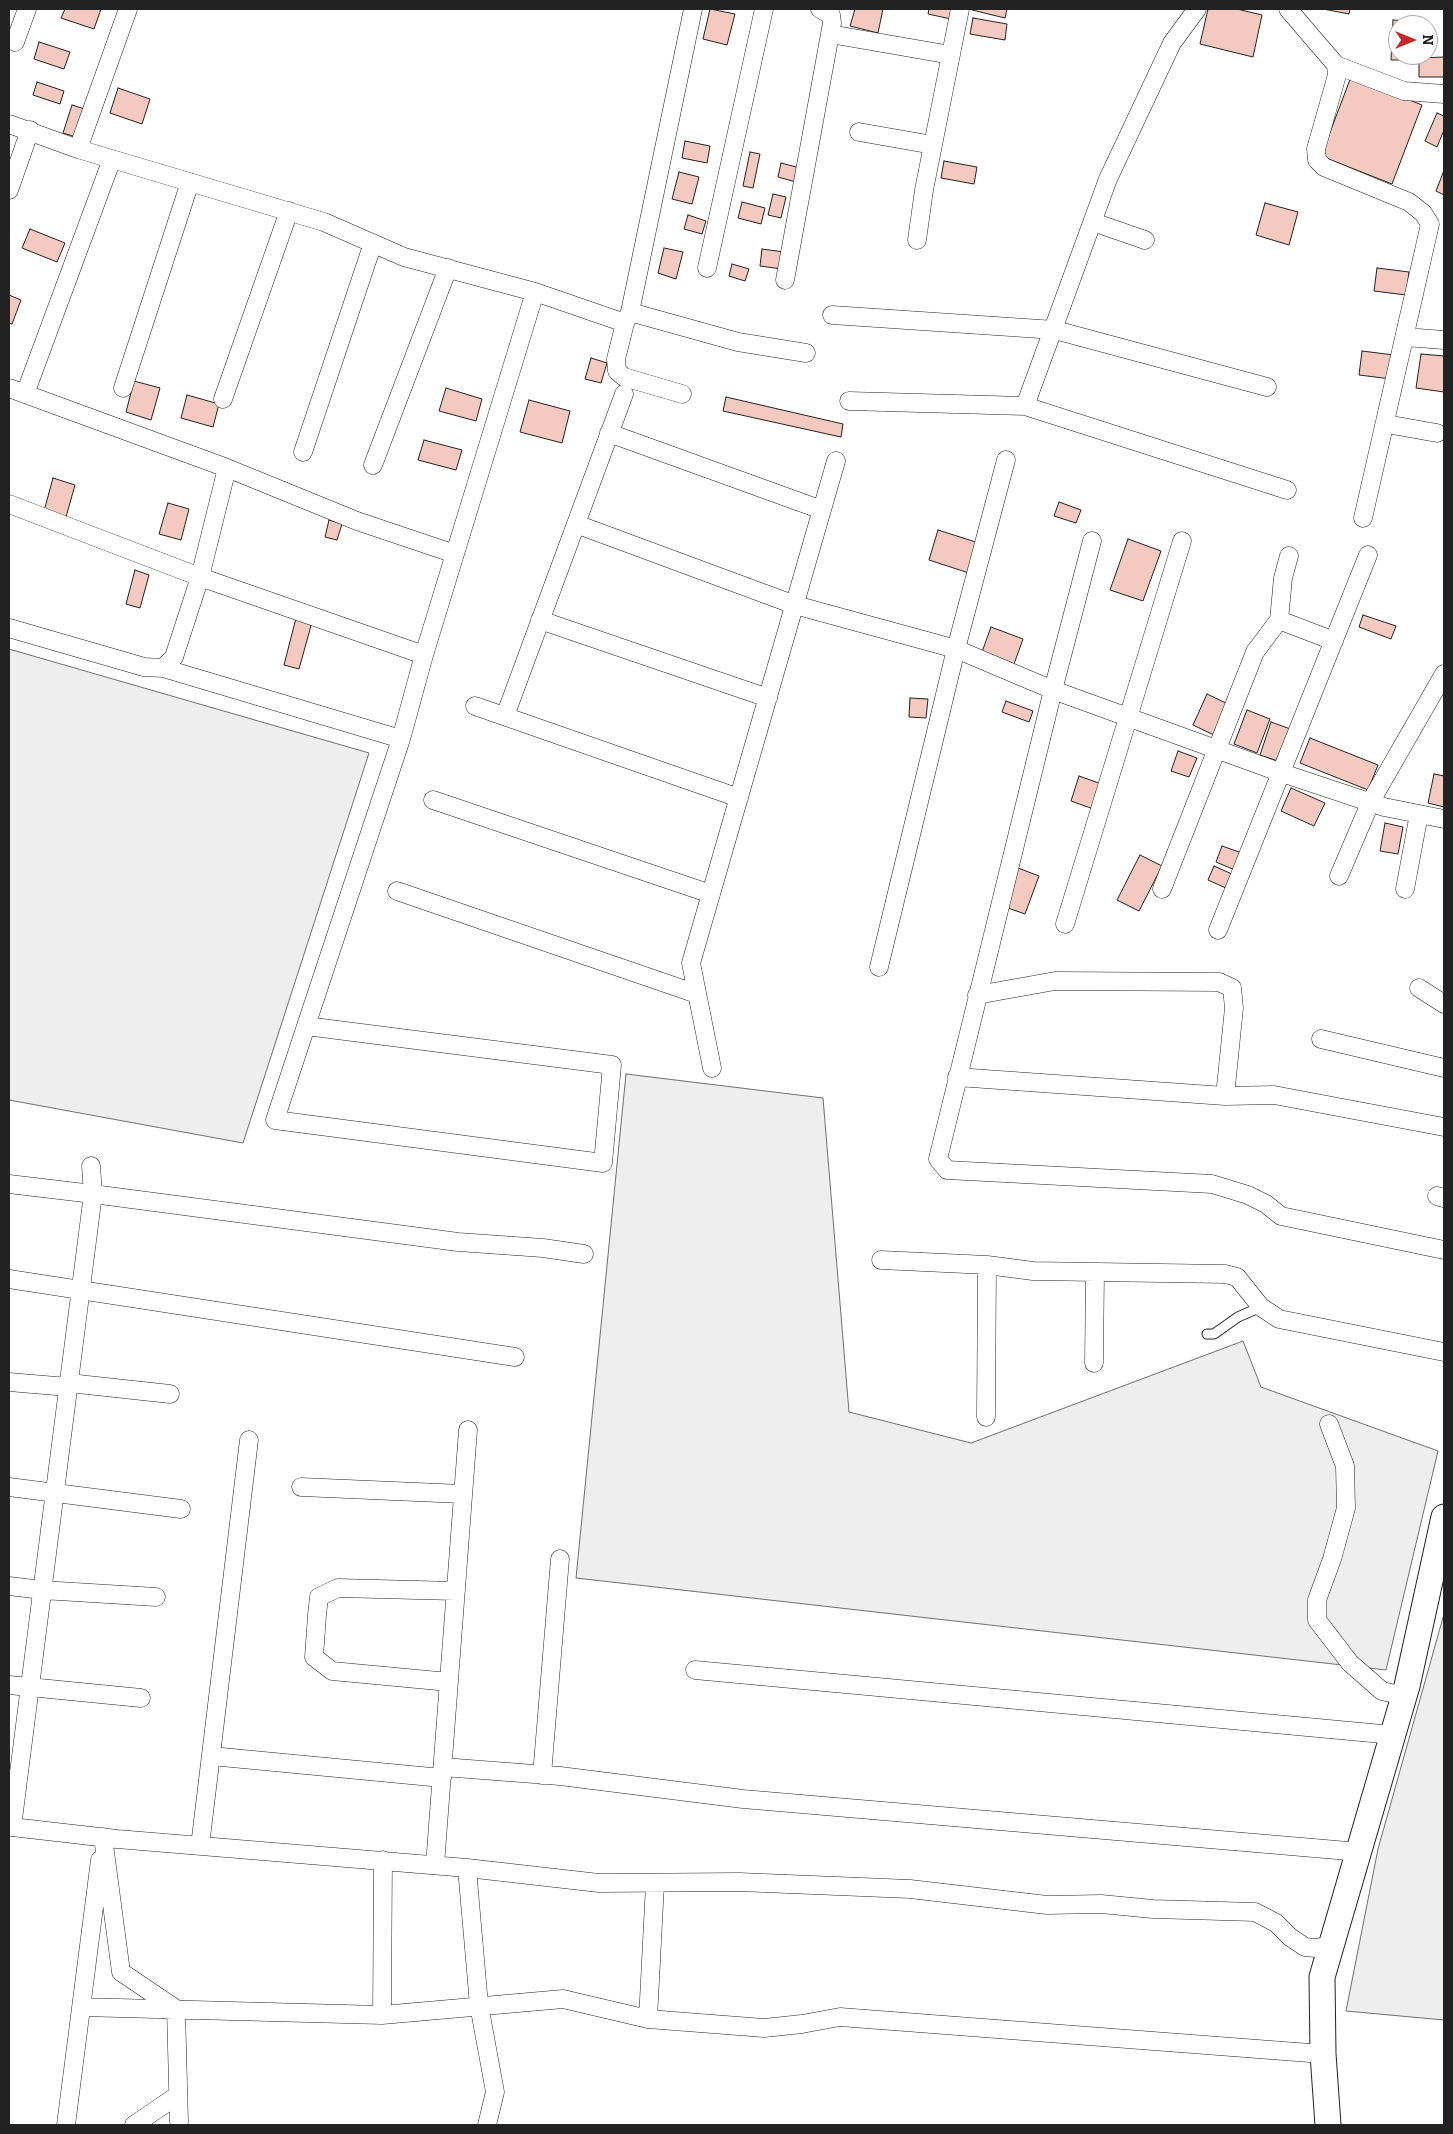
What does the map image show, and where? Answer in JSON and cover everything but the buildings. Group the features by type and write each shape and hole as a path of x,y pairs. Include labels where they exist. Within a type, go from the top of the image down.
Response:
{"street":[{"path":"15,42 27,9"},
{"path":"78,148 128,9"},
{"path":"682,394 624,377 617,371 616,359 628,318 693,9"},
{"path":"707,268 764,9"},
{"path":"786,280 830,34 831,15 820,9"},
{"path":"917,240 933,145 960,9"},
{"path":"1026,406 1108,179 1172,43 1197,9"},
{"path":"1288,9 1336,65 1404,90 1444,94"},
{"path":"830,34 951,55"},
{"path":"1336,65 1337,75 1316,149 1317,160 1324,167 1409,202 1423,213 1430,224 1386,424 1363,518"},
{"path":"9,124 112,159 324,222 404,257 628,318 738,342 806,353"},
{"path":"9,190 30,130"},
{"path":"859,132 933,145"},
{"path":"112,159 17,391 227,468 357,521 455,554"},
{"path":"123,388 190,182"},
{"path":"223,399 289,211"},
{"path":"1093,222 1145,240"},
{"path":"303,452 374,243"},
{"path":"374,465 448,268"},
{"path":"306,1026 612,1065 603,1163 275,1120 306,1026 401,739 424,655 535,292"},
{"path":"832,315 1055,330 1267,387"},
{"path":"1404,337 1444,340"},
{"path":"505,716 624,394"},
{"path":"848,401 1026,406 1287,490"},
{"path":"1386,424 1437,433"},
{"path":"609,433 822,510"},
{"path":"879,967 956,649 1006,460"},
{"path":"712,1068 691,963 836,461"},
{"path":"163,668 174,657 200,576 227,468"},
{"path":"9,504 200,576 424,655"},
{"path":"576,524 795,605 956,649 1052,690 1282,773 1371,801 1384,808 1444,819"},
{"path":"1092,541 1052,690 938,1159 947,1170 1212,1184 1248,1195 1266,1204 1281,1216 1444,1250"},
{"path":"1065,924 1182,541"},
{"path":"1218,930 1368,555"},
{"path":"1162,888 1255,652 1279,620 1283,578 1289,556"},
{"path":"540,620 768,698"},
{"path":"1279,620 1334,641"},
{"path":"9,628 144,667 163,668 401,739"},
{"path":"1339,876 1371,801 1444,674"},
{"path":"475,706 739,798"},
{"path":"432,800 711,894"},
{"path":"1406,888 1419,814"},
{"path":"397,891 697,994"},
{"path":"977,995 1056,981 1219,982 1232,988 1234,1008 1225,1096"},
{"path":"1418,988 1444,1004"},
{"path":"1321,1039 1444,1068"},
{"path":"957,1077 1225,1096 1274,1095 1444,1127"},
{"path":"91,1166 93,1194 11,1827 200,1846 466,1868 599,1884 740,1882 910,1889 1047,1905 1100,1904 1153,1909 1255,1912 1276,1923 1290,1937 1305,1947 1316,1948 1332,1945"},
{"path":"9,1184 458,1242 543,1248 584,1254"},
{"path":"882,1260 987,1265 1033,1271 1225,1274 1237,1277 1261,1307 1279,1319 1444,1352"},
{"path":"986,1417 987,1265"},
{"path":"1094,1363 1095,1272"},
{"path":"9,1279 516,1356"},
{"path":"9,1382 170,1394"},
{"path":"1329,1424 1345,1466 1346,1508 1332,1559 1317,1600 1317,1620 1350,1663 1382,1691 1404,1696"},
{"path":"434,1865 443,1773 468,1430"},
{"path":"200,1846 249,1440"},
{"path":"9,1487 180,1509"},
{"path":"301,1487 463,1494"},
{"path":"1328,2125 1323,2054 1322,1977 1404,1696 1444,1518"},
{"path":"542,1775 560,1559"},
{"path":"9,1586 42,1590 156,1597"},
{"path":"449,1682 332,1671 314,1657 317,1615 319,1597 338,1588 456,1591"},
{"path":"695,1670 1393,1735"},
{"path":"9,1685 141,1698"},
{"path":"211,1756 443,1773 542,1775 743,1799 1360,1852"},
{"path":"66,2125 103,1837"},
{"path":"103,1837 121,1972 176,2009"},
{"path":"382,2015 383,1860"},
{"path":"466,1868 479,2005 495,2092 487,2125"},
{"path":"648,2019 655,1884"},
{"path":"81,2007 382,2015 563,1999 648,2019 764,2028 840,2017 1323,2054"},
{"path":"176,2009 178,2122"},
{"path":"134,2125 178,2094"}],"lane":[{"path":"1207,1334 1214,1334 1238,1317 1261,1307"}],"shaded area":[{"path":"9,649 369,753 243,1143 9,1100"},
{"path":"626,1074 823,1098 849,1412 971,1443 1243,1341 1261,1387 1438,1451 1386,1670 576,1578"},
{"path":"1444,1614 1444,2020 1346,2011 1378,1849"}]}
